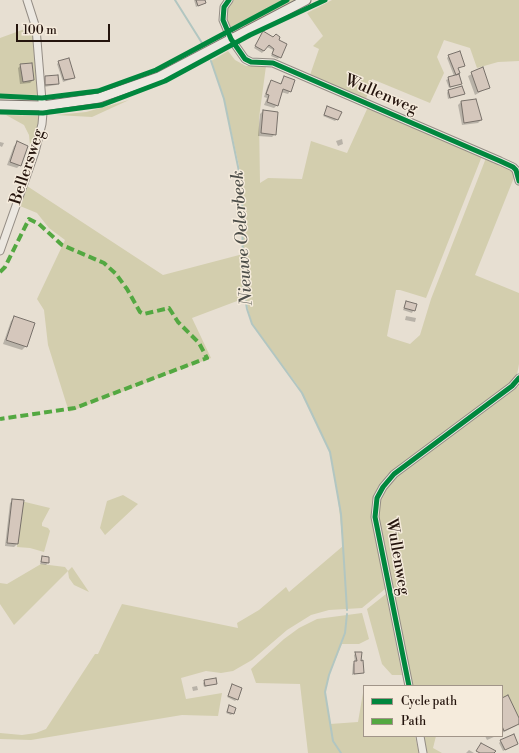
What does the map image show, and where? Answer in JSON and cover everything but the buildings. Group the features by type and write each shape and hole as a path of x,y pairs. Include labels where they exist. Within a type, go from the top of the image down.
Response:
{"main road":[{"path":"0,105 42,106 99,98 137,85 159,77 306,0"}],"street":[{"name":"Bellersweg","path":"0,251 40,137 42,124 36,28 27,0"},
{"name":"Wullenweg","path":"229,0 224,7 223,20 231,39 242,57 248,61 273,63 500,161 516,170 519,181"},
{"name":"Wullenweg","path":"409,685 376,517 377,498 383,487 394,474 512,386 519,378"},
{"path":"420,737 423,753"}],"shaded area":[{"path":"231,0 284,0 231,27 226,23 224,9"},
{"path":"289,0 296,0 252,24 239,26"},
{"path":"332,0 519,0 519,61 498,62 477,68 470,48 444,40 437,57 444,73 430,103 372,79 366,99 310,75 319,49 313,46 323,36 307,13"},
{"path":"33,26 39,95 0,94 0,38"},
{"path":"228,51 235,60 246,66 266,66 259,118 260,183 268,178 302,179 311,141 347,153 368,107 482,156 426,298 396,290 387,336 391,338 410,344 420,335 431,299 486,158 511,168 515,175 475,275 519,293 519,364 517,375 508,387 387,475 378,487 372,501 371,512 385,589 362,608 329,610 311,615 287,630 252,660 233,671 221,673 206,671 181,678 186,699 222,693 218,716 182,715 31,740 0,739 0,733 22,735 36,733 46,729 95,654 98,654 122,604 238,628 237,623 259,610 286,587 289,592 343,546 337,488 330,452 298,386 252,324 245,298 192,318 211,358 69,412 48,345 44,310 37,299 65,240 49,228 37,213 20,206 27,186 163,275 243,254 243,203 239,166 224,99 211,61"},
{"path":"129,100 92,117 56,115 86,112"},
{"path":"6,115 41,116 31,156 29,135 24,125"},
{"path":"519,386 519,726 503,702 503,685 411,685 378,511 378,504 383,492 393,479"},
{"path":"123,495 138,504 105,535 100,528 107,501"},
{"path":"21,501 50,508 42,523 42,526 48,528 50,531 44,552 30,548 17,547"},
{"path":"41,564 65,567 68,571 14,625 0,604 0,583 7,584"},
{"path":"72,567 89,592 74,585 69,578 68,571"},
{"path":"386,594 402,675 392,675 382,664 367,609"},
{"path":"362,613 369,639 359,644 342,644 329,675 325,692 330,724 358,722 363,693 363,737 415,737 419,753 308,753 300,684 256,683 251,669 284,639 299,628 317,619"},
{"path":"422,737 436,737 433,748 442,753 425,753"}],"waterway":[{"name":"Nieuwe Oelerbeek","path":"175,0 202,43"},
{"name":"Nieuwe Oelerbeek","path":"211,61 224,99 242,186 243,284 247,309 252,324 302,393 330,452 341,514 347,610"},
{"name":"Nieuwe Oelerbeek","path":"341,753 333,741 325,692 329,675 345,633 347,614"}],"marked path":[{"path":"0,272 5,267 29,219 39,224 62,245 104,263 116,274 127,289 140,312 144,314 169,308 178,322 199,343 207,358 75,408 0,419"}],"cycle path":[{"path":"229,0 224,7 223,20 231,39 245,59 251,62 273,63 500,161 516,170 519,181"},
{"path":"0,96 42,98 98,91 156,70 287,0"},
{"path":"0,112 43,113 102,105 165,81 250,35 325,0"},
{"path":"409,685 375,517 377,498 383,487 394,474 512,386 519,378"}]}
